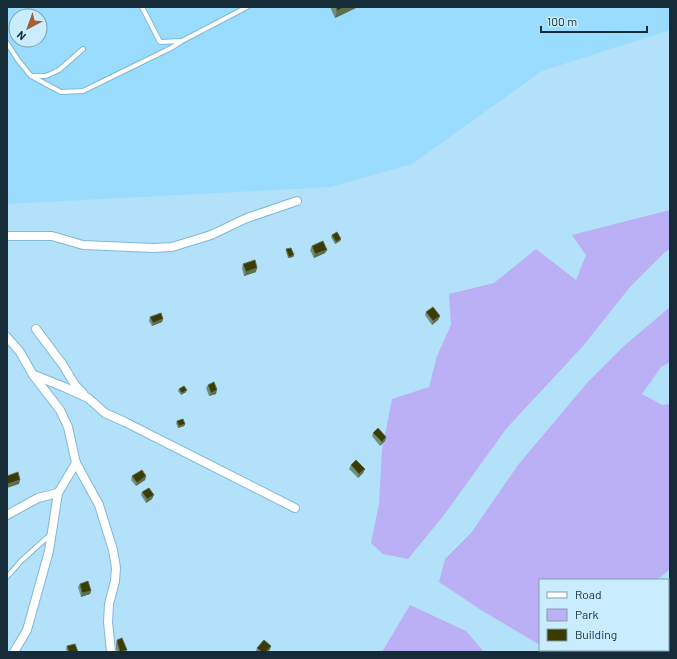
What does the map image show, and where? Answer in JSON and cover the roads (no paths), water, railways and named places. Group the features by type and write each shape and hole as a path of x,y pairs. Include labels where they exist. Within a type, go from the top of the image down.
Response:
{"street":[{"path":"7,236 52,236 83,245 153,248 172,247 211,235 247,218 297,202"},
{"path":"36,329 63,365 75,385 106,413 295,508"},
{"path":"7,337 20,352 33,375 60,410 68,427 76,463 99,506 116,568 115,582 109,604 108,622 111,652"},
{"path":"33,375 88,398"},
{"path":"14,652 27,630 49,551 58,493 76,463"},
{"path":"7,515 38,498 58,493"}],"lane":[{"path":"142,7 160,42 182,41"},
{"path":"7,43 18,60 32,76 61,92 83,91 171,48 246,7"},
{"path":"32,76 46,76 58,70 83,49"},
{"path":"7,577 21,561 52,533"}]}
